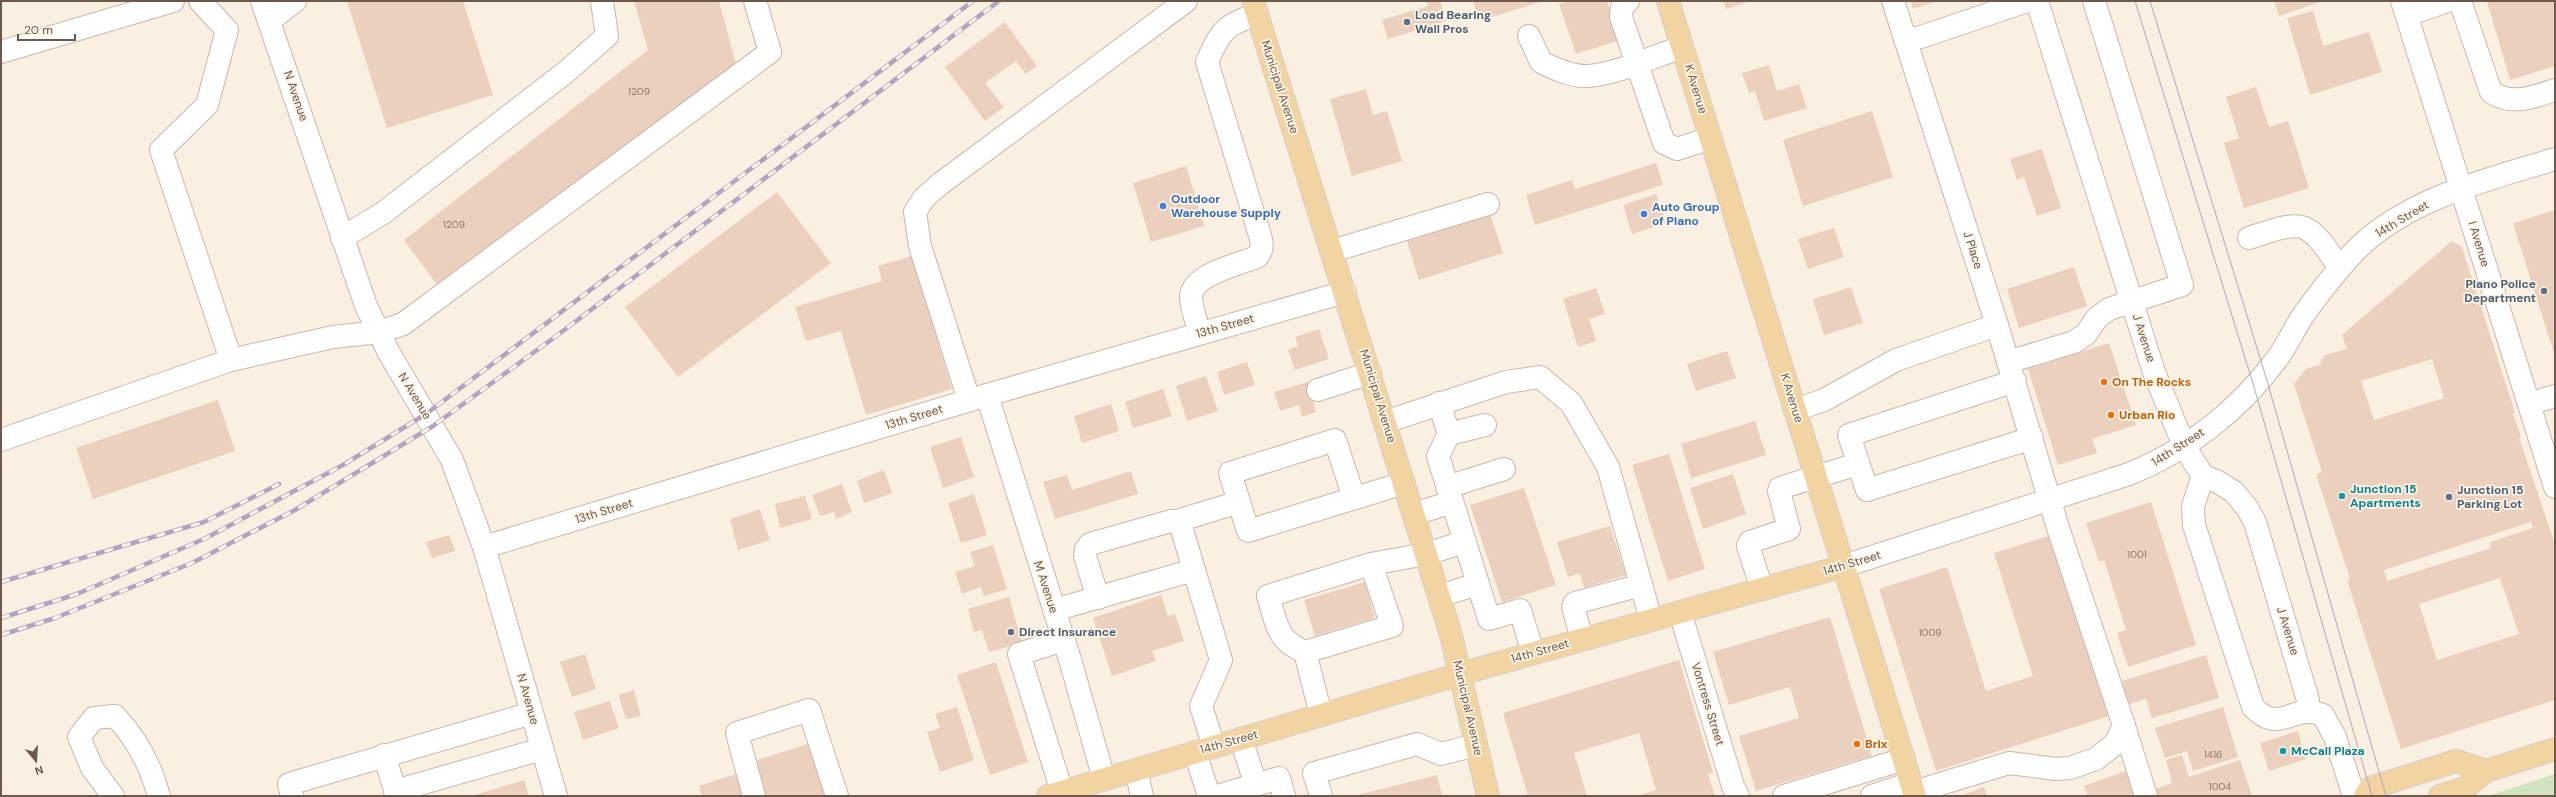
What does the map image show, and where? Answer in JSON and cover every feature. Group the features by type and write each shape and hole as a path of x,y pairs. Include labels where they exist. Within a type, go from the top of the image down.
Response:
{"main road":[{"name":"K Avenue","path":"1668,1 1913,791"},
{"name":"Municipal Avenue","path":"1255,8 1439,596 1460,674 1488,796"},
{"name":"14th Street","path":"1055,794 1460,674 1844,566"},
{"path":"2440,796 2465,788 2486,771 2555,749"},
{"path":"2365,796 2370,788 2456,761 2486,771"}],"street":[{"path":"1,52 173,1"},
{"name":"N Avenue","path":"262,1 302,112 342,238 366,306 379,332 452,460 484,547 556,796"},
{"path":"269,21 295,1"},
{"path":"342,238 383,213 566,72 607,36 602,1"},
{"path":"1,440 231,360 334,337 379,332 403,324 770,52 755,1"},
{"name":"M Avenue","path":"1104,779 1054,610 978,398 920,246 914,212 924,198 940,184 1186,1"},
{"path":"1628,1 1622,7 1621,17 1664,143 1677,150 1711,138"},
{"name":"J Place","path":"1893,1 1997,325 2050,499 2146,796"},
{"path":"1905,40 1921,37 2027,1"},
{"name":"J Avenue","path":"2037,1 2154,372 2184,446 2203,476 2234,492 2248,508 2255,522 2308,700 2308,710"},
{"path":"2032,438 1867,490 1849,435 2011,371 2074,342 2086,334 2103,313 2132,301 2182,285 2094,1"},
{"path":"2404,8 2447,1"},
{"path":"2460,1 2491,92 2499,97 2522,100 2555,90"},
{"path":"208,3 227,30 207,105 161,150 231,360"},
{"path":"1200,333 1191,297 1194,288 1212,274 1257,257 1261,252 1262,243 1260,232 1208,62 1218,37 1225,29 1255,8"},
{"name":"I Avenue","path":"2404,8 2555,487"},
{"path":"1529,36 1540,62 1561,71 1587,76 1637,62 1682,47"},
{"name":"14th Street","path":"1844,566 2151,465 2184,446 2229,411 2254,386 2276,360 2304,314 2340,268 2357,250 2384,227 2420,206 2462,189 2555,159"},
{"path":"1332,251 1488,204"},
{"path":"2249,238 2279,228 2301,225 2308,228 2320,239 2340,268"},
{"name":"13th Street","path":"484,547 978,398 1345,292"},
{"path":"1795,410 1824,400 1896,360 1945,341 1997,325"},
{"path":"1318,390 1370,373"},
{"path":"1385,422 1506,382 1540,377 1572,403 1608,467 1651,620"},
{"path":"2529,404 2555,396"},
{"path":"1439,403 1449,434 1438,456 1489,619 1520,610 1533,653"},
{"path":"1449,434 1485,425"},
{"path":"1354,498 1335,440 1230,473 1248,530 1404,483"},
{"path":"1762,589 1748,546 1750,542 1789,529 1779,492 1780,488 1858,464"},
{"path":"1414,514 1504,469"},
{"path":"2203,476 2193,506 2194,525 2253,707 2263,718 2276,720 2308,710 2323,715 2331,725 2354,796"},
{"path":"1098,598 1085,556 1086,549 1090,544 1170,521 1177,521 1239,502"},
{"path":"1177,521 1181,526 1221,660 1201,706 1209,796"},
{"path":"1371,564 1392,626 1305,652 1290,646 1282,637 1268,596 1371,564 1426,554 1464,542"},
{"path":"1054,610 1194,570"},
{"path":"1439,596 1478,584"},
{"path":"1582,639 1573,607 1575,603 1641,585"},
{"name":"Vontress Street","path":"1680,612 1733,786 1738,796"},
{"path":"1055,794 1019,654 1063,640"},
{"path":"1305,652 1321,715"},
{"path":"754,796 738,734 809,710 837,796"},
{"path":"292,796 289,784 532,713"},
{"path":"113,796 92,768 79,737 94,718 115,716 132,734 154,779 159,796"},
{"path":"1872,796 1913,791 2009,763 2056,769 2070,768 2096,759 2115,744 2124,726"},
{"path":"1241,739 1256,785"},
{"path":"1321,796 1314,773 1417,744 1441,754 1476,745"},
{"path":"384,755 396,794 542,749"},
{"path":"1784,796 1904,760"},
{"path":"1136,770 1142,796"},
{"path":"1217,796 1279,778 1284,796"}],"green space":[{"path":"2555,774 2555,796 2488,796"}],"building":[{"path":"347,1 463,1 493,95 387,128"},
{"path":"634,1 719,1 736,64 438,286 404,240 648,50"},
{"path":"1426,1 1440,1 1446,21 1388,39 1382,20 1428,6"},
{"path":"1473,1 1544,1 1479,21"},
{"path":"1569,1 1607,1 1620,40 1576,54 1559,4"},
{"path":"1723,1 1751,1 1726,9"},
{"path":"1911,1 1938,1 1913,9"},
{"path":"2274,1 2323,1 2279,16"},
{"path":"2487,1 2555,1 2555,66 2510,80"},
{"path":"2313,11 2323,46 2369,32 2382,72 2310,95 2287,18"},
{"path":"1005,22 1037,66 1026,74 1016,61 985,83 1004,107 985,121 945,67"},
{"path":"1769,65 1777,91 1799,84 1807,108 1764,121 1755,91 1749,93 1742,73"},
{"path":"2256,87 2269,127 2288,121 2309,188 2244,208 2224,143 2239,138 2226,97"},
{"path":"1366,89 1373,115 1387,111 1402,161 1352,176 1330,99"},
{"path":"1872,111 1893,177 1803,206 1783,140"},
{"path":"2042,149 2061,208 2037,216 2024,177 2017,180 2010,159"},
{"path":"1656,163 1663,185 1535,225 1526,195 1572,180 1575,189"},
{"path":"1186,166 1204,226 1151,242 1133,183"},
{"path":"777,192 831,263 678,377 625,307"},
{"name":"Auto Group of Plano","path":"1656,194 1666,223 1632,234 1623,205"},
{"name":"Plano Police Department","path":"2555,210 2555,357 2513,223"},
{"path":"1490,214 1503,253 1419,280 1407,241"},
{"path":"1834,228 1844,257 1808,269 1798,239"},
{"name":"Junction 15 Apartments","path":"2452,241 2462,247 2515,413 2513,413 2521,437 2519,438 2555,544 2555,700 2401,749 2347,580 2350,579 2316,474 2322,472 2294,384 2306,369 2319,365 2325,355 2347,349 2342,335","holes":["2432,359 2444,398 2374,420 2361,381","2531,522 2533,528 2490,542 2491,548 2387,581 2384,570","2500,578 2519,634 2437,660 2419,604"]},
{"path":"912,256 952,389 866,415 841,331 806,341 795,307 882,281 878,266"},
{"path":"2074,267 2087,306 2019,328 2007,289"},
{"path":"1851,287 1863,323 1824,335 1813,299"},
{"path":"1596,288 1605,314 1589,319 1596,341 1578,347 1563,299"},
{"path":"1319,329 1329,359 1295,370 1288,350 1298,346 1295,337"},
{"path":"2109,343 2136,425 2092,439 2097,453 2058,465 2028,369"},
{"path":"1727,351 1736,378 1696,391 1687,364"},
{"path":"1247,362 1255,385 1224,395 1217,372"},
{"path":"1206,376 1218,411 1187,421 1176,386"},
{"path":"1308,382 1316,412 1302,417 1299,405 1280,411 1274,392"},
{"path":"1163,389 1172,416 1133,428 1125,402"},
{"path":"218,400 235,451 93,499 76,448"},
{"path":"1111,404 1119,431 1082,443 1074,416"},
{"path":"1755,421 1766,455 1691,478 1681,444"},
{"path":"961,437 974,477 943,488 930,447"},
{"path":"1669,454 1705,569 1668,581 1632,465"},
{"path":"884,470 892,493 864,503 857,481"},
{"path":"1131,471 1138,494 1055,519 1043,482 1067,475 1072,490"},
{"path":"1733,474 1746,514 1703,529 1690,488"},
{"path":"842,484 852,512 836,519 834,512 820,516 812,495"},
{"path":"1524,488 1556,585 1502,602 1470,505"},
{"path":"974,494 987,535 961,543 948,503"},
{"path":"805,496 812,519 780,528 775,504"},
{"path":"2151,502 2196,645 2128,667 2117,633 2126,630 2104,560 2099,562 2086,523"},
{"path":"760,509 770,540 738,550 730,519"},
{"path":"1610,526 1626,575 1584,588 1580,573 1568,577 1557,542"},
{"path":"449,535 455,551 432,558 426,542"},
{"path":"2052,535 2109,716 1936,771 1879,589 1947,567 1986,691 2033,676 1994,553"},
{"path":"993,545 1007,589 984,596 981,587 962,594 955,572 975,566 970,552"},
{"path":"1365,582 1375,618 1315,636 1304,600"},
{"path":"1161,595 1168,616 1175,614 1184,641 1152,651 1156,661 1112,676 1093,618"},
{"path":"1009,597 1022,643 989,652 982,630 974,632 968,609"},
{"path":"1830,617 1872,756 1756,791 1739,736 1799,718 1790,687 1729,705 1713,652"},
{"path":"585,654 596,689 572,697 560,662"},
{"path":"2206,655 2219,698 2152,718 2146,699 2129,704 2122,681"},
{"path":"1679,660 1713,772 1708,774 1715,796 1637,796 1656,790 1639,733 1574,753 1587,796 1528,796 1503,713"},
{"path":"996,662 1028,762 990,775 957,675"},
{"path":"634,690 641,716 626,719 618,695"},
{"path":"610,701 619,728 583,740 574,712"},
{"path":"957,707 974,760 940,772 927,732 940,728 935,714"},
{"path":"2223,707 2238,757 2193,771 2187,751 2165,758 2155,728"},
{"name":"McCall Plaza","path":"2298,731 2306,759 2269,771 2260,743"},
{"path":"817,741 835,796 762,796 751,762"},
{"path":"2182,755 2189,777 2240,760 2252,796 2158,796 2156,789 2172,783 2166,760"},
{"path":"2128,770 2137,796 2088,796 2084,786"},
{"path":"736,774 743,796 702,796 699,786"},
{"path":"1437,775 1442,796 1358,795"},
{"path":"524,780 529,796 472,796"},
{"path":"1984,787 1987,796 1960,796"}],"tram line":[{"path":"2135,1 2254,387 2372,796"},
{"path":"2150,1 2265,374 2386,796"}],"railway":[{"path":"1,618 77,594 206,538 343,465 426,414 973,1"},
{"path":"1,635 55,618 192,563 295,510 433,426 559,334 999,1"},
{"path":"1,582 204,522 279,484"}],"place":[{"name":"Load Bearing Wall Pros","path":"1407,22"},
{"name":"Outdoor Warehouse Supply","path":"1163,206"},
{"name":"Auto Group of Plano","path":"1644,214"},
{"name":"Plano Police Department","path":"2544,291"},
{"name":"On The Rocks","path":"2104,382"},
{"name":"Urban Rio","path":"2111,415"},
{"name":"Junction 15 Apartments","path":"2342,496"},
{"name":"Junction 15 Parking Lot","path":"2449,497"},
{"name":"Direct Insurance","path":"1011,632"},
{"name":"Brix","path":"1857,744"},
{"name":"McCall Plaza","path":"2283,751"}]}
